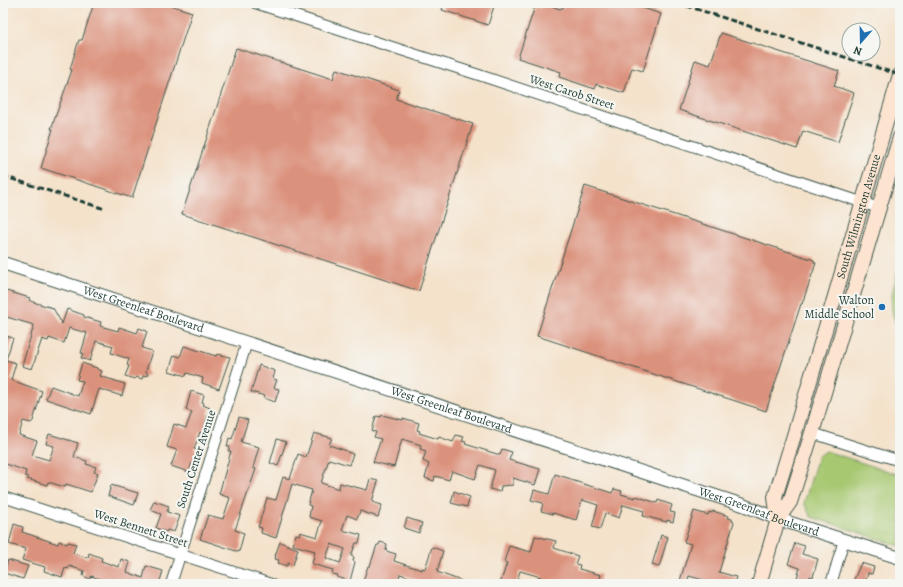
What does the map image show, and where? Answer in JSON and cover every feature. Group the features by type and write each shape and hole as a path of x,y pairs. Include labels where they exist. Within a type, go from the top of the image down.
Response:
{"main road":[{"name":"South Wilmington Avenue","path":"778,519 775,497 900,75"},
{"name":"South Wilmington Avenue","path":"759,584 778,519 790,502 812,433 900,137"}],"street":[{"name":"West Carob Street","path":"255,3 479,75 879,208"},
{"name":"West Greenleaf Boulevard","path":"3,263 743,504 778,519 900,558"},
{"name":"South Center Avenue","path":"171,584 247,342"},
{"path":"812,433 900,461"},
{"name":"West Bennett Street","path":"3,497 271,584"},
{"path":"831,584 844,540"}],"green space":[{"path":"900,265 900,332 893,315 892,299"},
{"path":"826,451 900,475 900,546 811,517 804,503 818,456"}],"building":[{"path":"94,3 163,3 192,12 132,198 41,168 53,129 51,129 72,70 70,69 79,40 82,40"},
{"path":"444,3 495,3 488,25 442,10"},
{"path":"543,3 560,9 563,8 565,3 628,3 661,14 643,71 632,68 624,93 596,84 595,89 559,77 561,72 518,58 535,6 541,8"},
{"path":"721,33 839,71 834,86 854,93 838,142 803,131 797,149 679,110 695,60 710,65"},
{"path":"236,48 333,79 336,69 399,90 396,99 473,124 419,291 182,214"},
{"path":"585,186 814,260 816,263 766,411 537,336"},
{"path":"3,290 30,298 29,300 33,302 53,308 62,324 67,309 84,315 84,317 101,322 100,326 118,331 119,327 137,333 139,328 147,331 142,348 152,351 146,371 148,375 143,376 142,379 136,377 135,379 125,376 129,366 127,365 129,359 111,353 113,346 96,341 90,361 81,358 87,333 69,328 64,343 49,338 48,341 42,339 32,369 22,366 34,325 3,316"},
{"path":"3,335 13,338 6,360 16,363 11,380 42,391 33,421 31,423 23,421 19,435 37,441 32,455 49,460 54,446 46,444 49,434 78,443 74,457 87,461 86,464 96,467 94,472 98,473 91,492 66,484 65,487 48,482 47,485 27,479 28,477 25,476 26,471 3,463"},
{"path":"184,346 216,356 217,354 230,357 219,389 202,383 203,378 187,373 186,376 169,371 174,355 180,357"},
{"path":"82,363 102,371 100,376 125,384 122,396 99,389 91,414 46,399 51,386 78,396 83,381 77,380"},
{"path":"259,365 275,371 273,379 277,380 274,388 279,389 275,402 264,398 265,396 251,392"},
{"path":"191,391 204,395 202,402 204,403 203,405 210,408 203,433 200,432 194,449 198,450 194,464 192,463 189,472 171,466 177,450 167,447 174,424 186,428 192,412 186,410"},
{"path":"382,415 403,420 403,418 419,423 417,430 420,431 419,433 438,439 439,437 453,442 456,435 464,437 462,441 466,442 465,444 500,455 502,449 512,452 509,460 540,469 535,485 513,478 513,485 501,486 500,492 490,489 495,470 480,465 475,479 452,471 449,480 435,476 434,481 425,478 429,464 423,461 426,451 420,449 421,445 402,439 394,467 373,462 381,439 374,437 376,432 372,431 376,416 381,417"},
{"path":"239,417 248,420 241,442 259,447 253,468 256,469 235,530 244,533 239,552 200,539 208,515 223,519 230,498 219,494 231,451 228,451 230,447 227,446 229,438 232,439"},
{"path":"314,433 332,438 329,445 353,454 349,465 329,459 321,483 339,489 340,483 367,490 370,479 378,481 372,502 382,505 378,517 360,511 357,519 347,515 342,530 361,535 359,543 356,543 351,556 354,557 353,561 355,562 350,581 337,577 338,575 332,574 333,570 312,564 315,551 293,545 296,534 299,535 300,532 317,537 322,521 309,517 311,506 308,505 312,490 292,484 276,538 261,533 262,528 258,527 267,498 276,500 283,477 290,479 298,454 306,457","holes":["331,544 345,549 340,563 326,558"]},
{"path":"277,439 286,442 278,466 270,463"},
{"path":"555,474 612,493 614,489 622,491 621,494 635,498 636,496 657,503 658,500 672,505 670,512 675,513 673,522 643,516 644,511 623,505 619,518 605,513 600,529 592,527 598,505 582,500 576,520 541,511 543,503 531,500 534,490 549,494"},
{"path":"111,485 138,493 134,505 108,496"},
{"path":"454,491 470,497 467,507 451,503"},
{"path":"154,501 169,506 167,512 180,516 174,532 167,530 166,532 156,528 161,514 150,510"},
{"path":"694,511 708,515 709,512 712,513 713,511 729,516 728,518 732,519 734,522 719,572 736,577 734,584 717,584 689,576 687,584 679,584 691,544 684,542"},
{"path":"407,518 422,523 419,533 404,528"},
{"path":"14,524 23,527 22,532 58,544 59,541 67,544 68,542 76,544 73,553 88,558 89,553 102,558 101,561 119,567 121,559 130,562 127,572 143,578 146,566 163,571 159,584 115,584 91,576 90,579 83,576 84,571 69,566 68,569 65,568 62,577 44,571 45,567 22,560 26,549 9,544"},
{"path":"661,535 668,537 659,567 652,565"},
{"path":"535,536 556,541 554,548 578,556 575,564 580,565 579,569 601,575 598,584 584,584 574,581 573,584 539,584 541,577 520,571 516,584 500,584 507,563 504,562 509,546 531,552"},
{"path":"280,542 298,549 293,565 288,563 287,566 278,563 279,560 275,559"},
{"path":"380,542 387,544 386,551 396,554 394,561 422,570 422,568 425,569 432,547 443,551 437,572 467,584 417,584 418,580 400,574 397,584 362,584 377,545 379,545"},
{"path":"795,543 805,546 802,554 818,559 813,577 810,576 808,584 795,584 800,568 788,564"},
{"path":"8,560 28,566 23,579 4,573"},
{"path":"861,563 874,567 872,574 868,573 866,580 876,584 852,584"}],"railway":[{"path":"642,3 657,8"},
{"path":"678,3 900,75"},
{"path":"3,176 105,209"}],"place":[{"name":"Walton Middle School","path":"882,307"}]}
